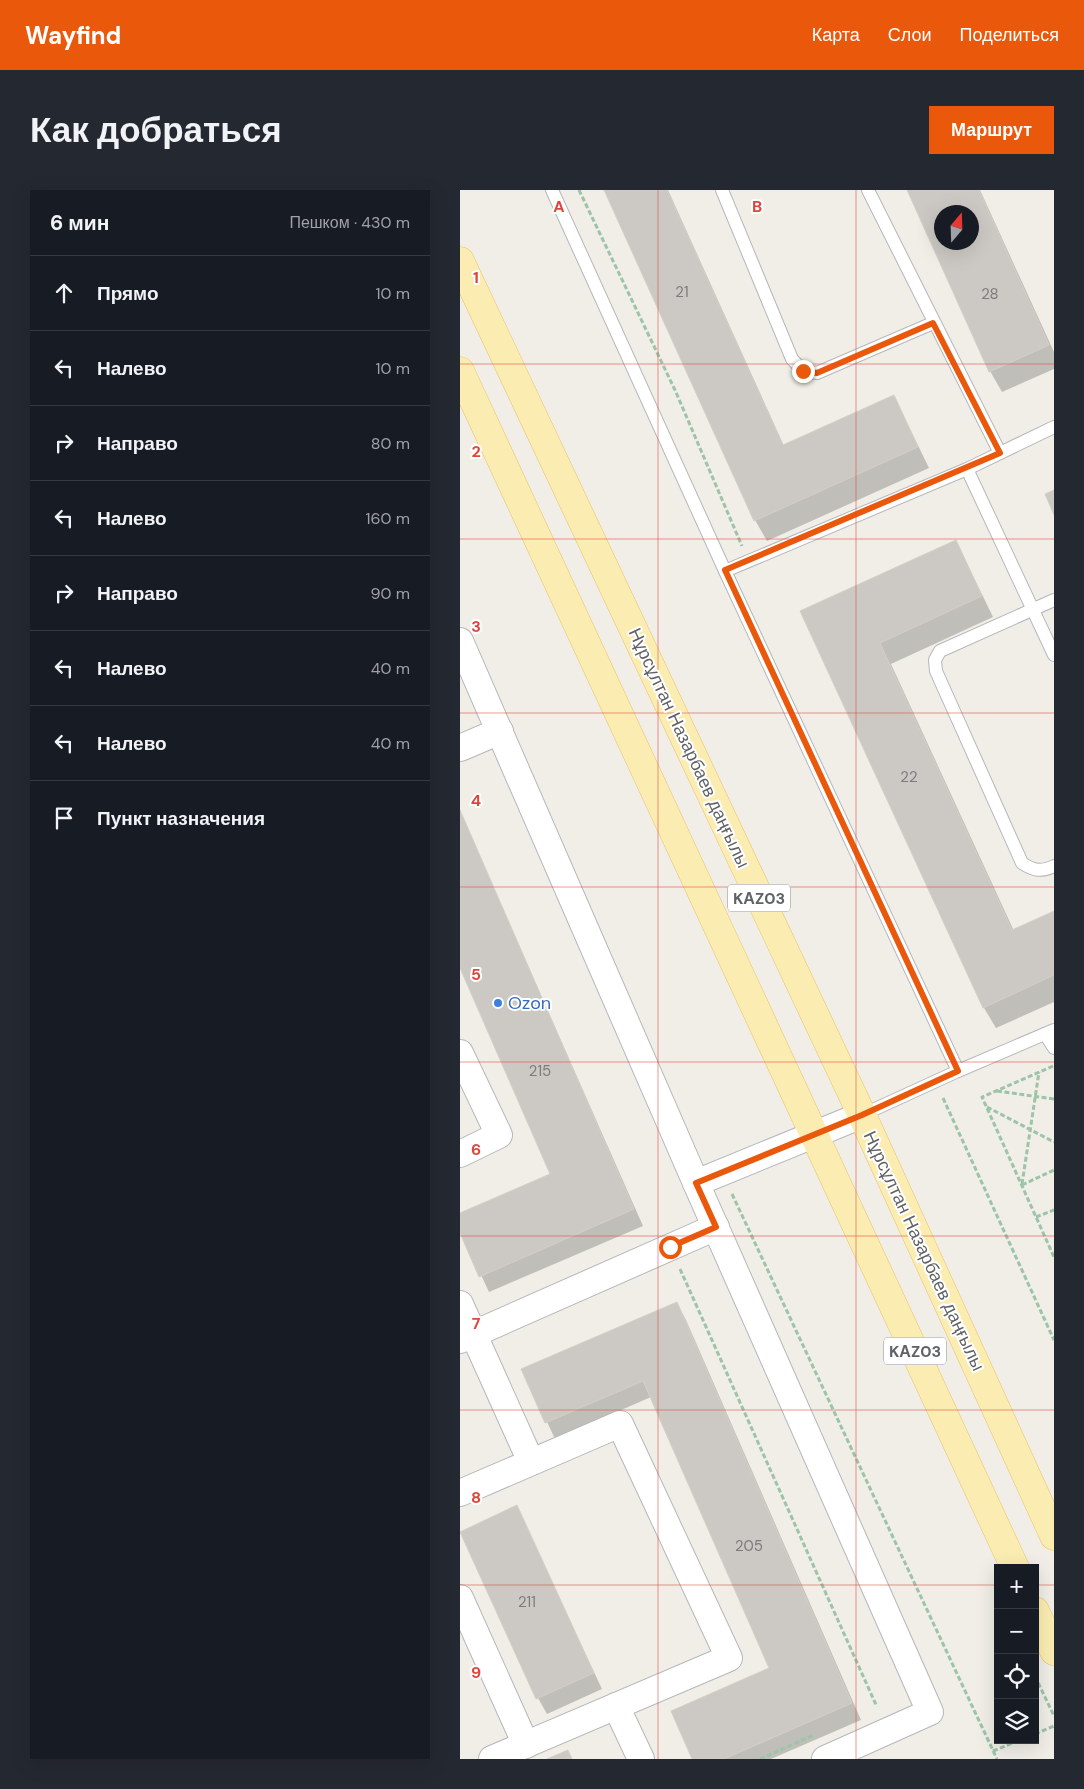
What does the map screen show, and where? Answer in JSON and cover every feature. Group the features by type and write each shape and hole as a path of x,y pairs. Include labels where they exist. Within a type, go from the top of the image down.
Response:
{"main road":[{"name":"Нұрсұлтан Назарбаев даңғылы","path":"460,261 862,1115 1054,1536"},
{"name":"KАZ03","path":"460,371 1013,1564"},
{"path":"1039,1619 1054,1651"}],"street":[{"path":"460,641 696,1183 930,1712 825,1759"},
{"path":"460,748 500,730"},
{"path":"460,1053 499,1135 460,1154"},
{"path":"696,1183 862,1115"},
{"path":"467,1337 716,1227"},
{"path":"460,1304 467,1337 532,1462"},
{"path":"460,1493 620,1424 729,1658 492,1759"},
{"path":"460,1598 526,1745"},
{"path":"616,1706 641,1759"}],"lane":[{"path":"552,190 725,570 958,1071"},
{"path":"722,190 792,359 803,371 817,373 933,323"},
{"path":"868,190 933,323 1000,453"},
{"path":"725,570 967,469 1054,427"},
{"path":"967,469 1054,655"},
{"path":"1054,600 940,651 935,660 936,671 1022,863 1033,870 1046,870 1054,866"},
{"path":"862,1115 935,1081 1050,1032 1054,1048"}],"path":[{"path":"580,190 676,390 748,561"},
{"path":"1054,1066 982,1097 1054,1257"},
{"path":"1022,1185 1039,1071"},
{"path":"935,1081 1054,1340"},
{"path":"996,1090 1054,1099"},
{"path":"986,1107 1054,1142"},
{"path":"1022,1185 1054,1170"},
{"path":"722,1173 997,1759"},
{"path":"1036,1217 1054,1210"},
{"path":"670,1247 878,1706 869,1710"},
{"path":"1039,1684 1054,1716"},
{"path":"1039,1732 1054,1726"},
{"path":"760,1759 814,1734"},
{"path":"993,1751 1010,1744"}],"building":[{"path":"604,190 667,190 783,445 894,395 918,447 754,521"},
{"path":"907,190 979,190 1049,345 989,372 934,250 979,250 979,205 934,205 934,250"},
{"path":"1054,490 1054,515 1045,494"},
{"path":"956,540 982,596 880,643 1012,930 1054,911 1054,975 983,1008 800,611"},
{"path":"460,810 634,1209 479,1277 460,1233 460,1213 550,1174 460,968"},
{"path":"677,1302 852,1703 724,1759 692,1759 671,1711 769,1668 643,1381 545,1423 521,1369"},
{"path":"517,1505 594,1673 536,1699 460,1532"},
{"path":"568,1750 572,1759 547,1759"}],"place":[{"name":"Ozon","path":"498,1003"}],"route":[{"path":"670,1247 716,1227 696,1183 862,1115 958,1071 725,570 967,469 1000,453 933,323 817,373 803,371"}]}
